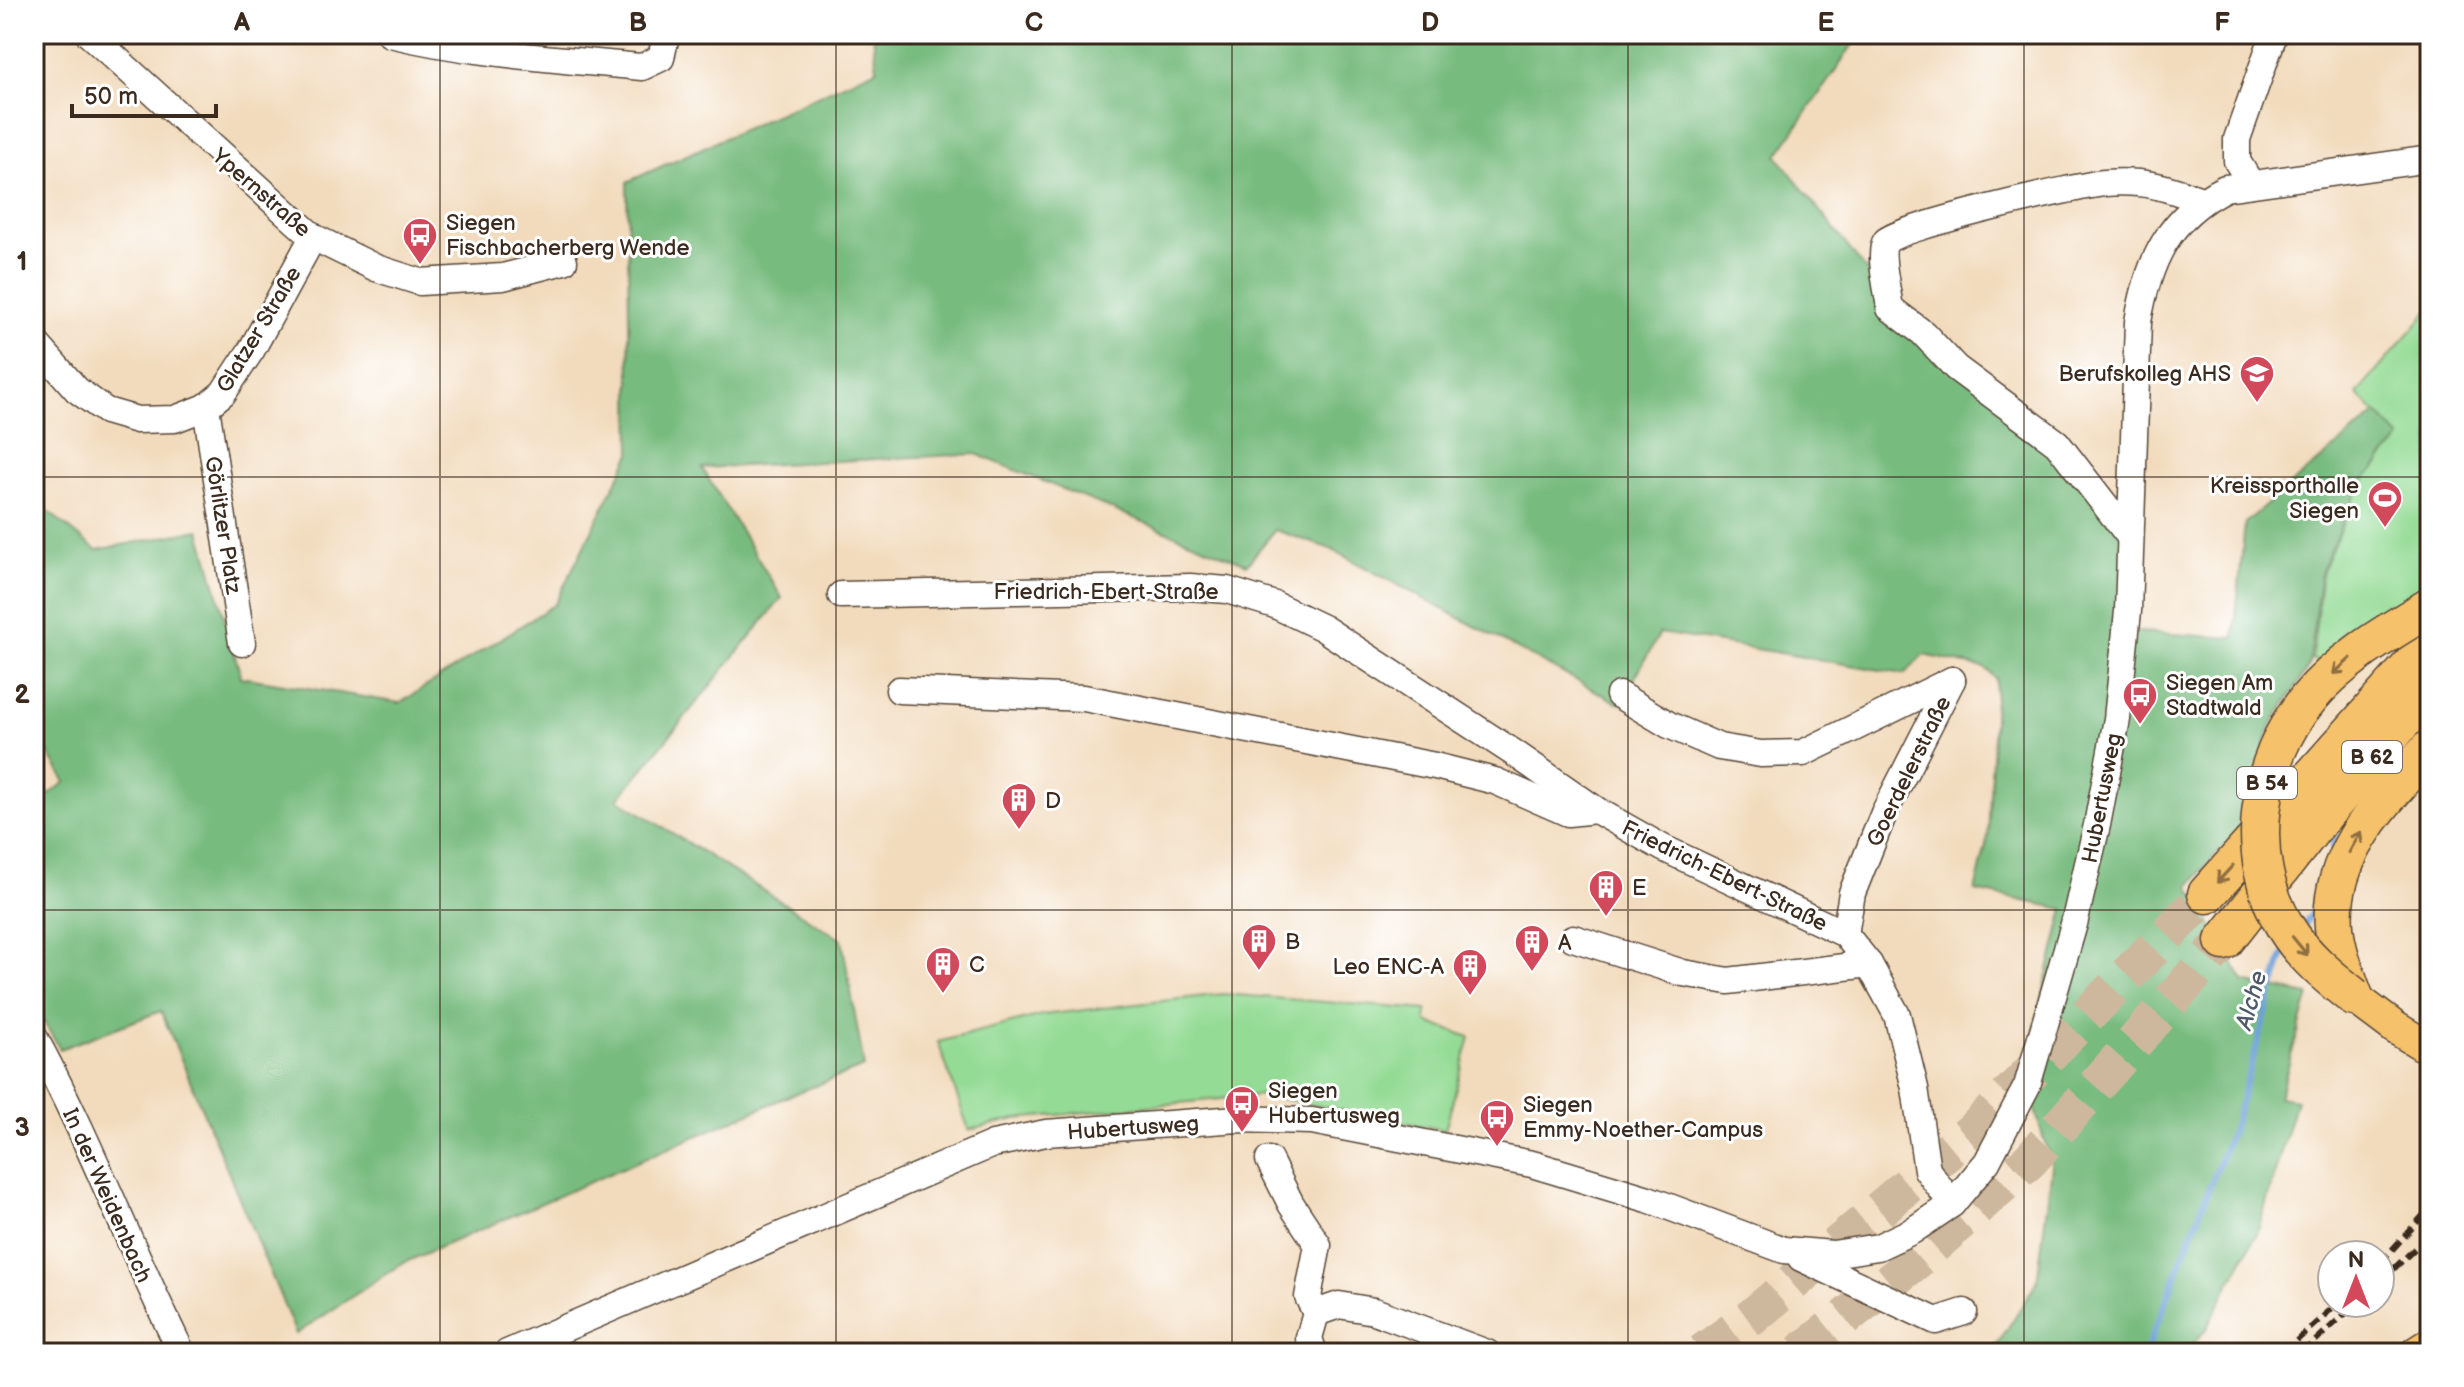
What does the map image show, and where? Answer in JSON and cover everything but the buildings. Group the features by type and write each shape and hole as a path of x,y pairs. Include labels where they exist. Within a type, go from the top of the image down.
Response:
{"highway":[{"name":"B 54","path":"2354,997 2301,949 2273,905 2260,853 2262,802 2277,749 2309,698 2350,659 2430,607"},
{"name":"B 62","path":"2207,894 2430,645"},
{"name":"B 62","path":"2224,941 2315,825 2430,689"},
{"path":"2354,997 2339,954 2334,928 2338,880 2345,859 2364,826 2430,749"}],"main road":[{"name":"B 54","path":"2354,997 2430,1049"},
{"path":"2416,1353 2430,1344"}],"street":[{"path":"390,34 493,52 642,67 661,58 665,40 661,34"},
{"path":"493,52 528,34"},
{"path":"2251,184 2237,161 2237,139 2274,34"},
{"name":"Ypernstraße","path":"91,35 313,237 376,268 420,282 503,277 564,261"},
{"path":"2130,537 2057,443 1956,368 1923,333 1890,308 1882,248 1888,238 2104,183 2158,183 2201,200 2225,188 2430,159"},
{"name":"Hubertusweg","path":"1784,1250 1833,1254 1878,1247 1912,1231 1952,1204 1987,1162 2027,1086 2074,924 2117,719 2128,611 2138,322 2143,291 2156,255 2177,224 2201,200"},
{"name":"Glatzer Straße","path":"34,341 77,390 106,411 137,420 175,419 206,407 223,393 252,349 313,237"},
{"name":"Görlitzer Platz","path":"206,407 242,643"},
{"name":"Friedrich-Ebert-Straße","path":"841,595 1190,587 1227,590 1275,605 1323,628 1596,810 1663,848 1845,934 1869,964 1897,1015 1915,1088 1927,1170 1952,1204"},
{"path":"2382,646 2430,629"},
{"name":"Goerdelerstraße","path":"1619,695 1669,725 1719,747 1761,754 1803,753 1952,680 1884,813 1852,893 1845,934"},
{"name":"Friedrich-Ebert-Straße","path":"899,690 1084,698 1435,766 1495,781 1568,813 1596,810"},
{"path":"1573,938 1683,973 1728,981 1869,964"},
{"name":"In der Weidenbach","path":"34,1037 94,1156 182,1353"},
{"name":"Hubertusweg","path":"507,1353 993,1144 1046,1133 1238,1119 1312,1121 1532,1164 1648,1199 1784,1250 1936,1321 1964,1312"},
{"path":"1269,1160 1291,1204 1318,1245 1308,1297 1316,1313 1309,1338 1314,1353"},
{"path":"1316,1313 1339,1305 1374,1311 1487,1353"}],"green space":[{"path":"873,34 1860,34 1777,156 1912,329 2125,502 2123,634 2139,632 2234,638 2245,523 2377,413 2401,438 2359,486 2321,571 2309,666 2271,726 2239,828 2189,886 2244,982 2309,995 2279,1097 2296,1100 2258,1231 2206,1329 2186,1353 1992,1353 2037,1282 2052,1167 2024,1072 2064,909 1975,891 1988,837 1996,679 1985,668 1924,655 1904,674 1660,633 1620,704 1331,549 1275,530 1247,564 976,454 702,468 782,598 618,799 842,940 864,1067 791,1095 401,1264 296,1334 161,1011 60,1049 34,1006 34,805 66,782 34,730 34,500 96,550 200,530 241,677 400,703 555,604 631,453 627,182 877,69"},
{"name":"Kreissporthalle Siegen","path":"2430,309 2430,580 2393,616 2330,667 2312,659 2322,571 2359,486 2400,439 2357,394"},
{"path":"1223,994 1427,1010 1426,1022 1470,1037 1445,1130 1261,1095 1016,1119 969,1130 938,1042 1042,1015"}],"waterway":[{"name":"Alche","path":"2332,847 2338,823"},
{"name":"Alche","path":"2302,928 2318,904"},
{"name":"Alche","path":"2146,1353 2235,1121 2282,958 2287,951"}],"tunnel":[{"path":"1702,1353 1752,1317 1977,1127 2207,894"},
{"path":"1800,1353 1916,1261 2030,1160 2224,941"}],"railway":[{"path":"2396,1245 2430,1208"},
{"path":"2396,1267 2430,1234"},
{"path":"2283,1353 2320,1319"},
{"path":"2302,1353 2339,1319"}],"place":[{"name":"Siegen Fischbacherberg Wende","path":"420,266"},
{"name":"Berufskolleg AHS","path":"2257,404"},
{"name":"Kreissporthalle Siegen","path":"2385,529"},
{"name":"Siegen Am Stadtwald","path":"2140,726"},
{"name":"D","path":"1019,831"},
{"name":"E","path":"1606,918"},
{"name":"B","path":"1259,972"},
{"name":"A","path":"1532,973"},
{"name":"C","path":"943,995"},
{"name":"Leo ENC-A","path":"1470,997"},
{"name":"Siegen Hubertusweg","path":"1242,1134"},
{"name":"Siegen Emmy-Noether-Campus","path":"1497,1148"}]}
